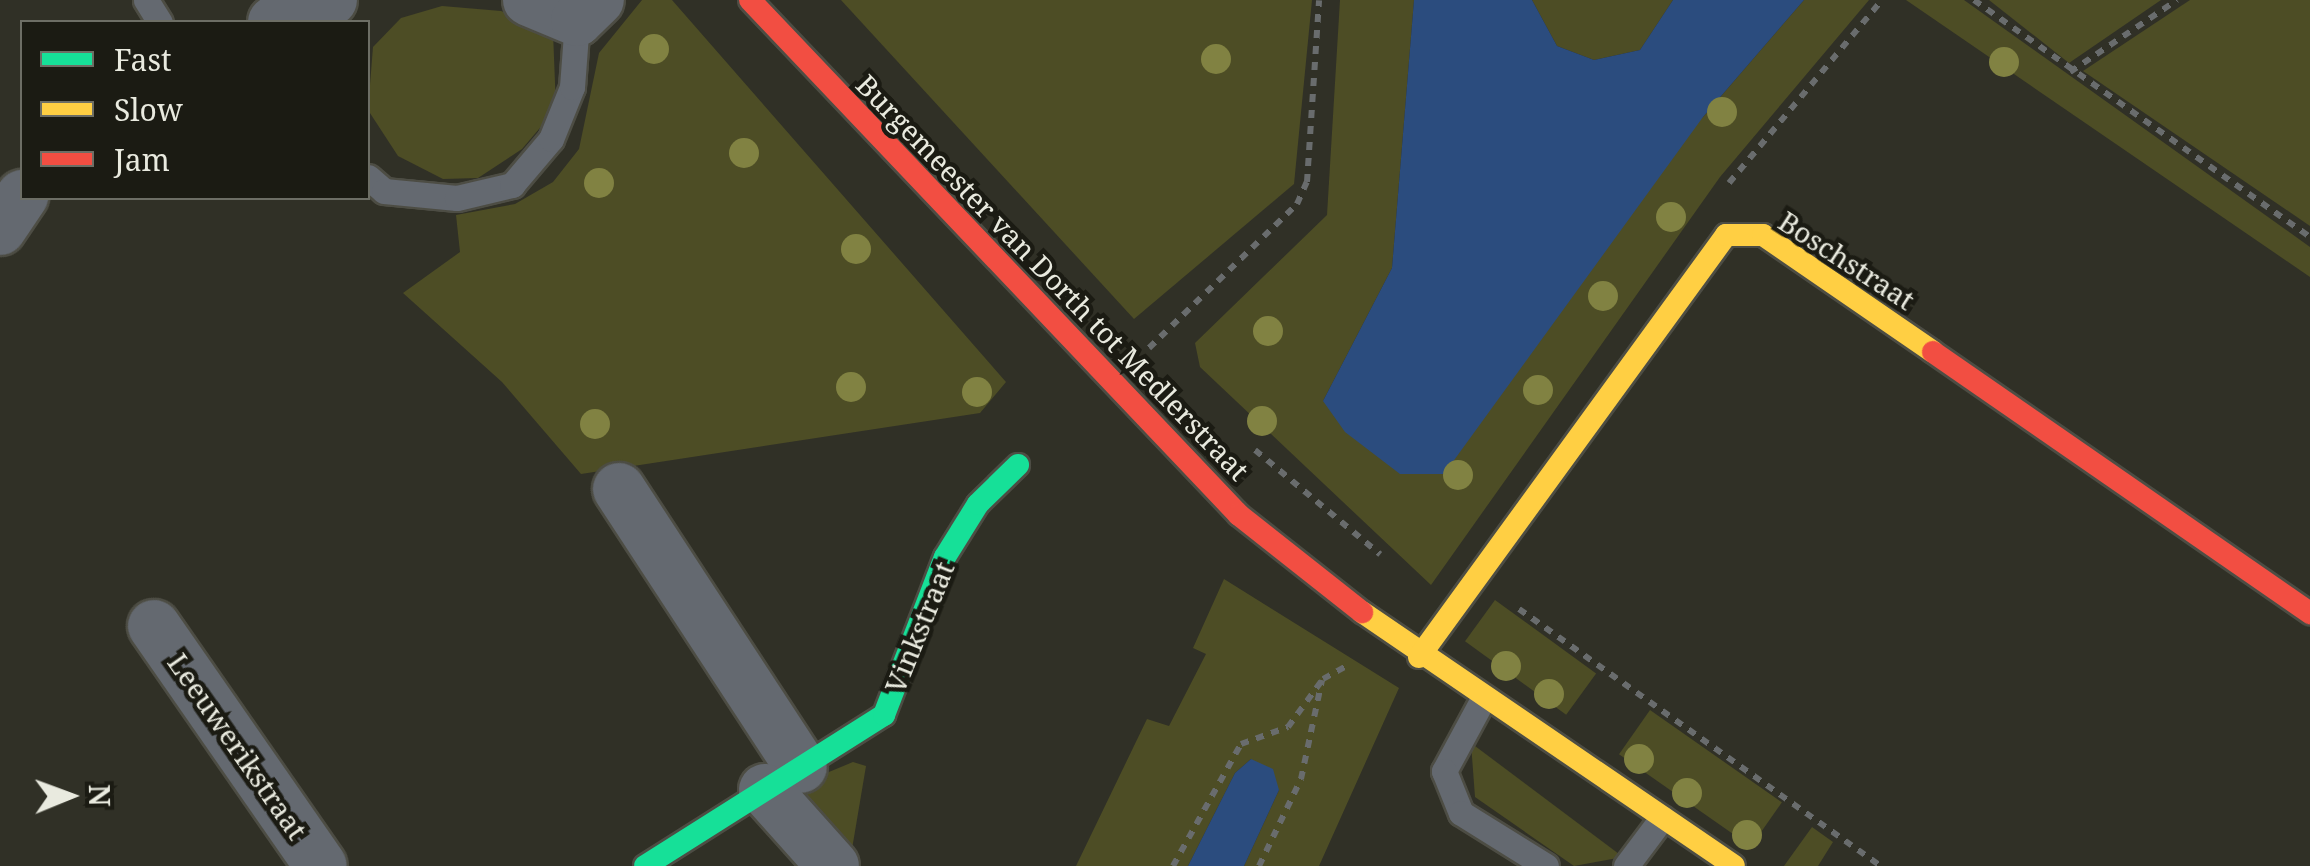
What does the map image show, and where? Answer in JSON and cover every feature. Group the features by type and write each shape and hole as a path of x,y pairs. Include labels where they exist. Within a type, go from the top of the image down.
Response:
{"street":[{"path":"279,20 331,0"},
{"path":"529,0 588,10"},
{"name":"Burgemeester van Dorth tot Medlerstraat","path":"750,0 1141,420 1239,515 1420,657 1734,866"},
{"path":"0,229 20,199"},
{"path":"1420,657 1726,235"},
{"name":"Boschstraat","path":"1726,235 1763,235 2310,613"},
{"name":"Vinkstraat","path":"645,866 884,714 946,557 978,504 1018,465"},
{"path":"618,490 833,866"},
{"name":"Leeuwerikstraat","path":"154,626 321,866"}],"lane":[{"path":"370,178 384,191 457,198 512,186 551,139 572,87 588,10"},
{"path":"1482,699 1444,772 1461,813 1546,866"},
{"path":"1626,866 1662,818"}],"path":[{"name":"Burgemeester van Dorth tot Medlerstraat","path":"1163,362 1149,348 1297,204 1308,182 1319,0"},
{"path":"1726,235 1730,181 1882,0"},
{"path":"1974,0 2069,72 2310,237"},
{"path":"2069,72 2177,0"},
{"name":"Burgemeester van Dorth tot Medlerstraat","path":"1246,442 1392,564"},
{"path":"1477,578 1881,866"},
{"path":"1173,866 1224,764 1241,744 1288,726 1322,679 1355,667"},
{"path":"1259,866 1301,780 1322,679"}],"shaded area":[{"path":"642,0 672,0 1006,382 980,413 581,474 502,382 403,293 460,252 456,215 515,204 553,182 579,149 599,53"},
{"path":"841,0 1312,0 1294,184 1134,319"},
{"path":"1340,0 1414,0 1392,268 1323,401 1703,117 1804,0 1869,0 1720,177 1431,585 1200,367 1195,343 1327,215"},
{"path":"1532,0 1673,0 1640,50 1594,60 1557,46"},
{"path":"1906,0 1964,0 2310,247 2310,277"},
{"path":"1989,0 2161,0 2069,63"},
{"path":"2190,0 2310,0 2310,226 2083,71"},
{"path":"442,6 501,11 553,32 556,109 522,149 478,178 443,179 398,156 370,113 370,85 373,47 401,18"},
{"path":"1224,579 1399,688 1319,866 1244,866 1279,790 1251,759 1235,773 1188,866 1076,866 1147,719 1169,726 1206,654 1193,648"},
{"path":"1495,600 1596,673 1566,715 1465,641"},
{"path":"1650,710 1782,802 1751,847 1619,754"},
{"path":"1471,743 1623,857 1574,866 1475,797"},
{"path":"853,762 866,766 851,855 788,789"},
{"path":"1812,827 1833,842 1818,866 1784,866"}],"water":[{"path":"1414,0 1532,0 1557,46 1594,60 1640,50 1673,0 1804,0 1703,117 1444,474 1400,474 1345,432 1323,401 1392,268"},
{"path":"1251,759 1273,769 1279,790 1244,866 1188,866 1235,773"}],"traffic: fast":[{"path":"645,866 884,715 945,557 978,504 1018,465"}],"traffic: slow":[{"path":"1419,657 1726,235 1763,235 1933,352"},
{"path":"1362,612 1734,866"}],"traffic: jam":[{"path":"750,0 1239,515 1362,612"},
{"path":"1933,352 2310,613"}]}
